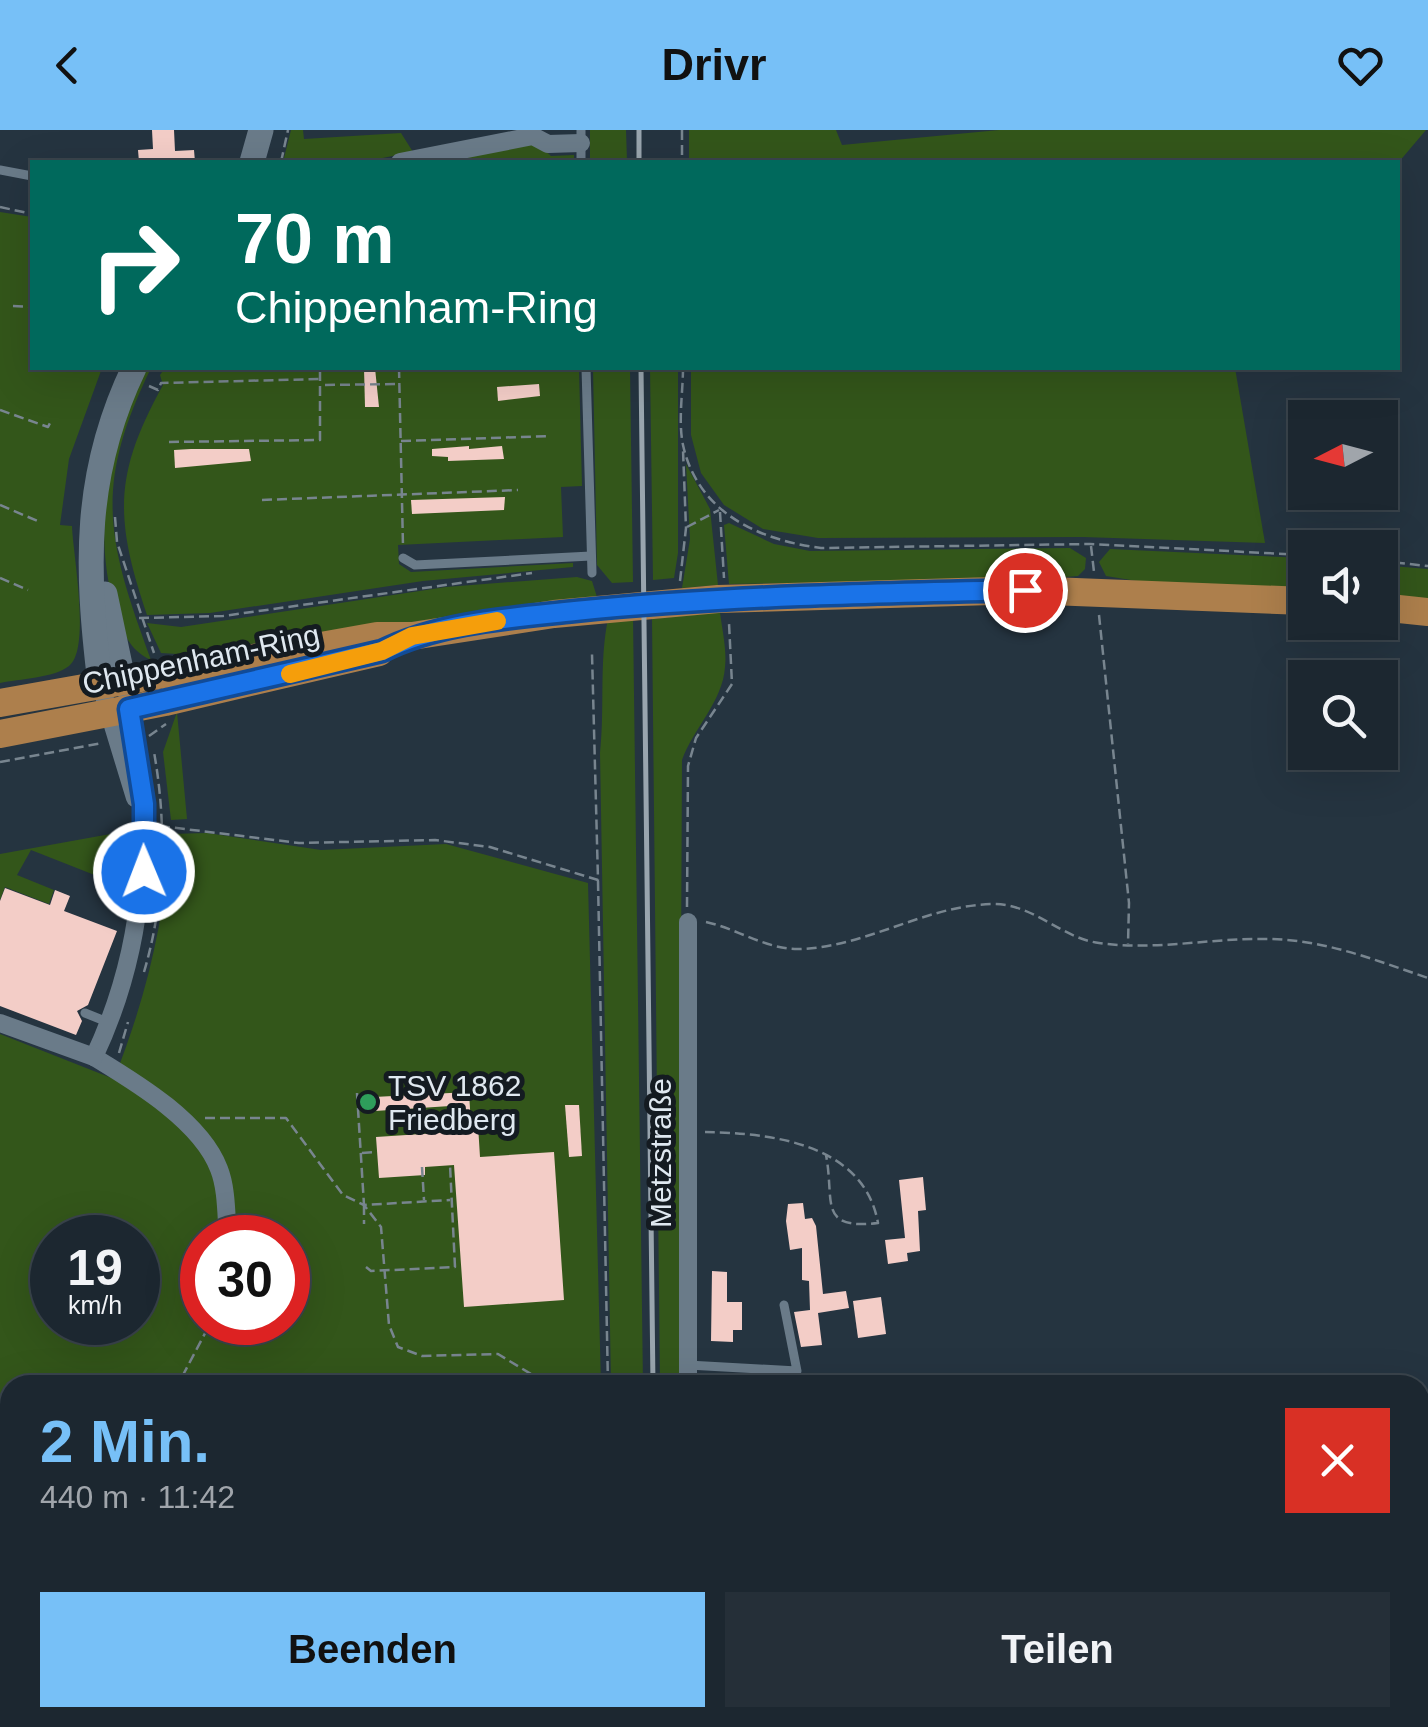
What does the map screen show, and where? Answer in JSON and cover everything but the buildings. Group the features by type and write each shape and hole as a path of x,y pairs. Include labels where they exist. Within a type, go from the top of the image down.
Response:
{"main road":[{"name":"Chippenham-Ring","path":"0,704 310,646 412,636 554,614 718,599 1096,592 1288,599"},
{"path":"1398,609 1428,612"},
{"name":"Chippenham-Ring","path":"0,734 382,651 412,636"}],"street":[{"path":"253,160 261,130"},
{"path":"270,160 278,130"},
{"path":"410,160 534,136 548,144 581,136"},
{"path":"94,1057 128,968 142,900 143,828 142,787 118,711 90,536 97,464 145,376"},
{"path":"118,711 114,741 143,828"},
{"name":"Metzstraße","path":"688,922 688,1375"},
{"path":"0,1023 75,1054 94,1057 136,1082 207,1146 221,1173 226,1215"}],"lane":[{"path":"0,170 30,176"},
{"path":"586,370 592,573"},
{"path":"403,558 416,565 592,556"},
{"path":"85,1013 110,1023"},
{"path":"688,1365 797,1371 784,1305"}],"path":[{"path":"281,160 288,130"},
{"path":"682,130 682,160"},
{"path":"0,208 30,214"},
{"path":"13,306 30,307"},
{"path":"169,442 320,440 320,370"},
{"path":"399,370 403,558"},
{"path":"676,585 684,571 686,528 682,370"},
{"path":"145,376 158,390 162,383 320,380"},
{"path":"141,399 145,376"},
{"path":"323,385 399,384"},
{"path":"0,410 48,427 50,423"},
{"path":"400,440 550,436"},
{"path":"683,444 700,483 720,510 770,538 821,548 1090,544 1288,553"},
{"path":"262,500 518,490"},
{"path":"114,504 117,542 160,674"},
{"path":"0,505 40,522"},
{"path":"686,528 720,510"},
{"path":"720,510 725,585"},
{"path":"1090,544 1129,904 1128,944"},
{"path":"1398,563 1428,566"},
{"path":"140,618 223,616 536,572"},
{"path":"0,578 28,590"},
{"path":"728,612 732,684 728,697 696,738 687,780 688,922 732,928 766,944 797,950 842,943 937,913 996,904 1040,915 1092,942 1160,947 1270,938 1312,942 1428,978"},
{"path":"592,654 608,1375"},
{"path":"0,762 114,741"},
{"path":"143,828 218,831 299,843 436,840 490,847 598,880"},
{"path":"119,1054 122,1061"},
{"path":"357,1093 364,1224"},
{"path":"200,1117 286,1118 343,1194 364,1205 381,1227 388,1325 398,1347 422,1356 498,1354 533,1375"},
{"path":"688,1132 778,1138 826,1155 856,1174 873,1196 878,1223 848,1226 836,1220 830,1208 832,1188 826,1155"},
{"path":"361,1154 378,1152"},
{"path":"366,1267 454,1267 450,1165"},
{"path":"422,1167 424,1202"},
{"path":"364,1205 450,1200"},
{"path":"184,1375 199,1345"}],"green space":[{"path":"291,130 303,130 304,139 401,133 413,152 372,160 284,160"},
{"path":"590,130 626,130 627,160 590,160"},
{"path":"689,130 836,130 842,145 999,130 1426,130 1400,161 689,160"},
{"path":"536,142 551,156 574,155 574,160 435,160"},
{"path":"0,212 30,217 30,370 101,370 69,459 60,525 72,526 80,622 75,656 69,666 55,673 0,683"},
{"path":"146,370 150,370 120,447 113,514 124,580 151,660 132,645 122,626 108,581 105,549 108,486 134,396"},
{"path":"164,370 579,370 582,486 561,487 563,537 398,545 399,564 411,572 573,563 573,567 423,581 210,613 147,615 129,552 124,498 135,446 163,385 160,375"},
{"path":"593,370 630,370 633,582 612,583 597,565"},
{"path":"650,370 678,370 678,553 674,578 653,580"},
{"path":"691,370 1235,370 1265,543 1083,537 818,538 763,529 724,505 701,473 691,435"},
{"path":"686,464 710,509 718,585 682,588 690,539"},
{"path":"729,523 774,544 810,551 1070,548 1086,558 1085,569 1078,576 1044,579 729,584 724,525"},
{"path":"1110,549 1288,557 1288,589 1143,582 1106,576 1099,562"},
{"path":"1398,566 1428,569 1428,600 1398,596"},
{"path":"577,577 592,581 597,597 177,654 161,653 147,623 181,627 446,587"},
{"path":"720,612 725,654 719,692 682,760 679,1375 660,1375 652,619"},
{"path":"633,617 643,1375 611,1375 600,753 608,619"},
{"path":"177,712 187,819 171,820 163,752"},
{"path":"127,831 125,887 31,850 17,875 54,890 49,904 5,887 0,900 0,854"},
{"name":"TSV 1862 Friedberg","path":"207,833 321,850 446,844 588,883 601,1375 0,1375 0,1034 114,1079 152,959 164,897 169,834"}],"railway":[{"path":"639,130 639,160"},
{"path":"641,370 653,1375"}],"slow traffic":[{"path":"290,674 382,651 412,636 497,621"}],"place":[{"name":"TSV 1862 Friedberg","path":"368,1102"}],"route":[{"path":"144,872 144,804 129,709 382,651 412,636 502,620 718,599 1025,590"}]}
